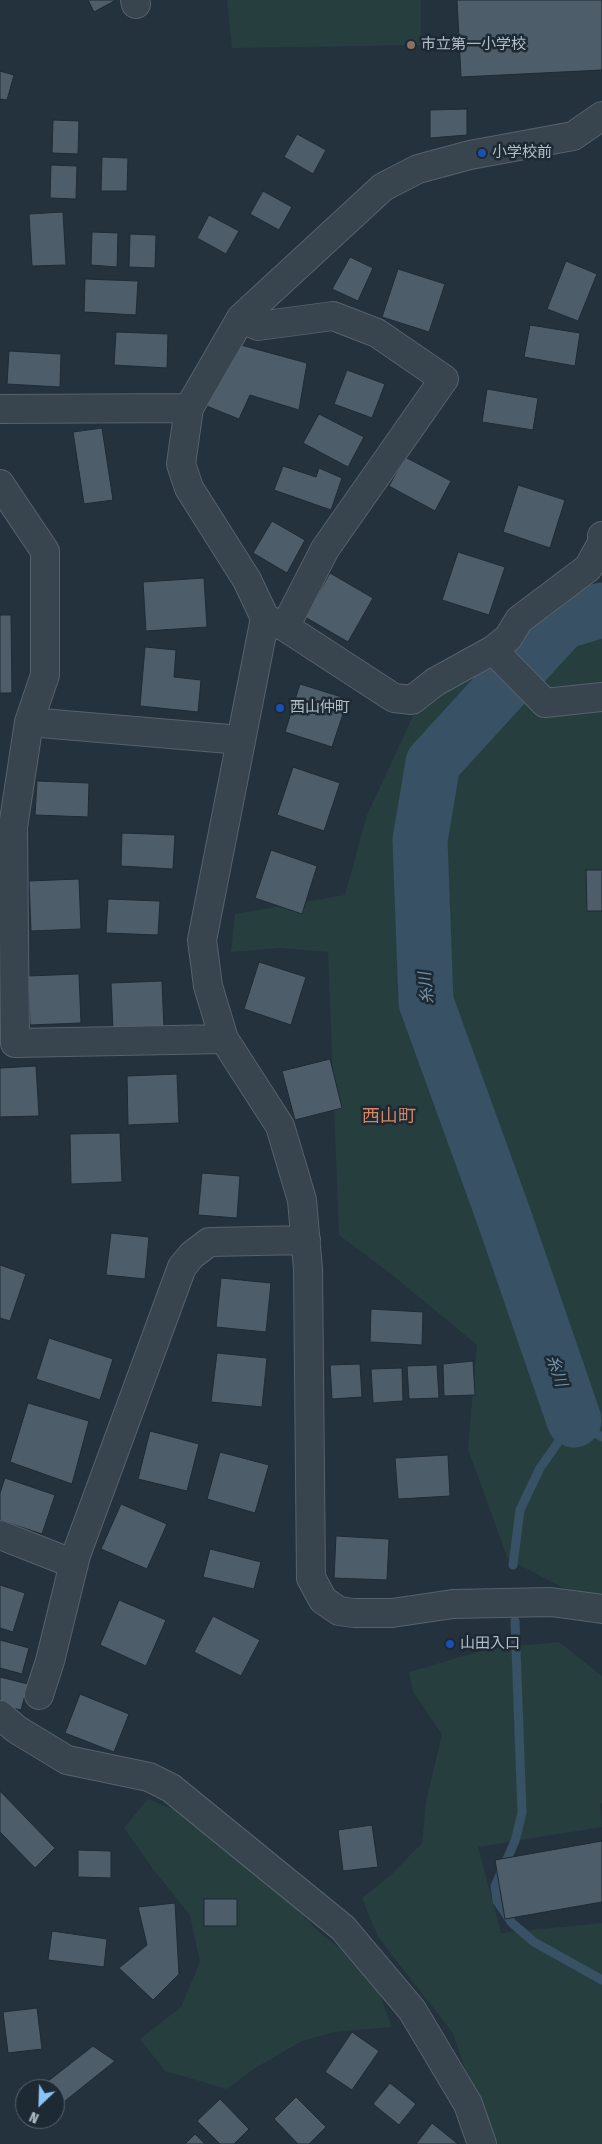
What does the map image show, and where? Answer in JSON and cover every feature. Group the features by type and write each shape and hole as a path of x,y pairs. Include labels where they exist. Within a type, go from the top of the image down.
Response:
{"street":[{"path":"602,116 573,136 470,155 418,169 383,187 240,318 189,408 181,464 190,488 275,622 394,698 412,700 435,682 493,650 508,638 519,620 588,568 602,543 602,536"},
{"path":"240,318 258,326 333,316 377,333 444,379 275,622 242,740 202,940 208,986 224,1038 280,1126 302,1200 308,1269 311,1578 323,1600 339,1611 354,1613 392,1613 453,1604 541,1602 602,1609"},
{"path":"0,409 189,408"},
{"path":"0,484 45,551 45,676 29,722 13,827 16,1043 224,1038"},
{"path":"493,650 545,703 602,697"},
{"path":"29,722 242,740"},
{"path":"39,1695 50,1662 74,1564 182,1267 192,1255 209,1242 306,1240"},
{"path":"0,1535 74,1564"},
{"path":"0,1715 16,1729 66,1760 149,1777 170,1788 343,1928 412,2010 468,2104 482,2144"}],"green space":[{"path":"227,0 421,0 421,45 232,48"},
{"path":"602,592 602,1608 508,1559 468,1449 477,1345 391,1274 339,1235 328,952 280,948 231,952 235,914 345,895 367,815 427,686"},
{"path":"559,1642 602,1676 602,1803 600,1804 602,1827 478,1847 501,1933 602,1923 602,2144 498,2144 472,2090 453,2033 378,1937 362,1898 391,1875 422,1843 426,1802 442,1734 413,1692 409,1672 488,1649"},
{"path":"148,1799 221,1830 318,1931 372,1974 392,2027 334,2032 302,2041 255,2068 227,2089 165,2071 140,2039 181,2007 200,1962 190,1915 153,1869 124,1828"}],"building":[{"path":"88,0 116,0 94,12"},
{"path":"457,0 602,0 602,70 461,77"},
{"path":"0,71 14,75 7,100 0,99"},
{"path":"467,109 467,135 430,138 430,110"},
{"path":"53,120 79,121 78,154 52,153"},
{"path":"297,134 326,150 313,174 284,157"},
{"path":"102,157 128,158 127,191 101,191"},
{"path":"51,165 77,166 76,199 50,198"},
{"path":"263,191 292,207 279,230 250,214"},
{"path":"63,212 66,265 32,266 29,214"},
{"path":"209,215 239,231 226,254 197,238"},
{"path":"92,232 118,233 117,267 91,265"},
{"path":"130,234 156,235 155,268 129,267"},
{"path":"350,257 373,268 358,301 332,289"},
{"path":"566,261 597,274 578,321 547,309"},
{"path":"398,269 445,284 429,332 382,317"},
{"path":"85,279 138,281 136,315 84,312"},
{"path":"530,325 580,333 575,366 524,357"},
{"path":"116,332 168,334 167,368 114,365"},
{"path":"241,345 307,363 299,410 250,395 239,419 204,405"},
{"path":"9,351 61,354 60,387 7,384"},
{"path":"347,370 385,384 372,418 334,404"},
{"path":"487,389 538,398 533,430 482,422"},
{"path":"319,414 364,437 348,467 303,443"},
{"path":"102,428 113,500 84,504 73,432"},
{"path":"405,457 451,481 435,511 389,486"},
{"path":"283,466 316,477 319,468 342,478 331,510 274,490"},
{"path":"518,485 565,500 550,548 503,532"},
{"path":"272,521 305,540 287,573 253,553"},
{"path":"458,552 505,567 489,615 442,600"},
{"path":"330,573 373,598 348,642 305,617"},
{"path":"204,578 207,627 146,631 143,582"},
{"path":"0,615 11,615 12,693 0,693"},
{"path":"145,647 176,650 174,677 201,680 198,712 140,706"},
{"path":"300,684 348,699 332,747 285,732"},
{"path":"293,767 340,783 324,831 277,815"},
{"path":"37,781 89,783 88,817 35,815"},
{"path":"122,833 175,835 173,869 121,866"},
{"path":"271,850 317,866 302,914 255,898"},
{"path":"586,870 602,870 602,911 587,911"},
{"path":"79,879 81,929 31,931 29,881"},
{"path":"108,899 160,901 158,935 106,933"},
{"path":"259,962 306,977 291,1025 244,1009"},
{"path":"79,974 81,1023 30,1025 28,976"},
{"path":"162,981 164,1030 113,1032 111,983"},
{"path":"330,1059 342,1108 295,1120 282,1071"},
{"path":"36,1066 39,1116 0,1117 0,1068"},
{"path":"177,1074 179,1123 128,1125 127,1076"},
{"path":"120,1133 122,1182 71,1184 70,1134"},
{"path":"202,1173 240,1176 237,1218 198,1215"},
{"path":"111,1233 149,1237 145,1279 106,1275"},
{"path":"0,1265 26,1274 10,1321 0,1318"},
{"path":"221,1278 271,1283 266,1332 216,1327"},
{"path":"371,1309 423,1312 422,1345 370,1342"},
{"path":"49,1338 113,1359 100,1400 36,1379"},
{"path":"217,1353 267,1358 262,1407 211,1402"},
{"path":"473,1361 475,1395 444,1396 443,1364"},
{"path":"360,1364 362,1397 332,1399 330,1365"},
{"path":"437,1365 439,1398 409,1399 407,1366"},
{"path":"402,1368 403,1401 373,1403 371,1369"},
{"path":"28,1403 89,1421 72,1484 10,1462"},
{"path":"150,1431 199,1444 187,1491 138,1479"},
{"path":"220,1452 269,1465 255,1513 207,1499"},
{"path":"448,1455 450,1496 398,1499 395,1458"},
{"path":"5,1478 55,1495 42,1534 0,1520 0,1493"},
{"path":"121,1504 167,1524 147,1569 101,1549"},
{"path":"336,1536 389,1539 387,1580 334,1578"},
{"path":"210,1549 261,1562 254,1589 203,1577"},
{"path":"0,1585 25,1593 13,1632 0,1628"},
{"path":"119,1600 166,1620 146,1666 100,1645"},
{"path":"213,1616 260,1640 241,1676 194,1652"},
{"path":"0,1640 29,1648 22,1674 0,1668"},
{"path":"0,1677 28,1684 21,1710 0,1705"},
{"path":"80,1694 129,1714 114,1752 65,1733"},
{"path":"0,1791 55,1848 35,1868 0,1832"},
{"path":"372,1825 378,1867 343,1871 338,1830"},
{"path":"602,1841 602,1902 505,1919 495,1860"},
{"path":"78,1850 111,1851 111,1878 78,1877"},
{"path":"204,1899 237,1899 237,1926 204,1926"},
{"path":"175,1903 179,1974 153,2000 119,1968 147,1945 138,1907"},
{"path":"52,1931 107,1939 104,1967 48,1960"},
{"path":"37,2008 42,2049 8,2053 3,2012"},
{"path":"352,2032 379,2051 352,2090 325,2072"},
{"path":"93,2046 115,2061 65,2101 65,2079 51,2079"},
{"path":"390,2083 416,2104 399,2125 373,2104"},
{"path":"296,2097 326,2127 309,2144 298,2144 274,2119"},
{"path":"220,2099 249,2129 234,2144 220,2144 197,2121"},
{"path":"432,2123 458,2144 416,2144"},
{"path":"195,2134 205,2144 185,2144"}],"waterway":[{"name":"糸川","path":"574,1420 504,1217 426,1002 420,840 433,763 562,622 602,610"},
{"path":"513,1565 520,1510 540,1468 574,1420 602,1437"},
{"path":"515,1621 522,1813 515,1841 495,1886 497,1901 512,1923 534,1942 602,1980"}],"place":[{"name":"市立第一小学校","path":"411,45"},
{"name":"小学校前","path":"482,153"},
{"name":"西山仲町","path":"280,708"},
{"name":"山田入口","path":"450,1644"}],"district":[{"name":"西山町","path":"389,1117"}]}
